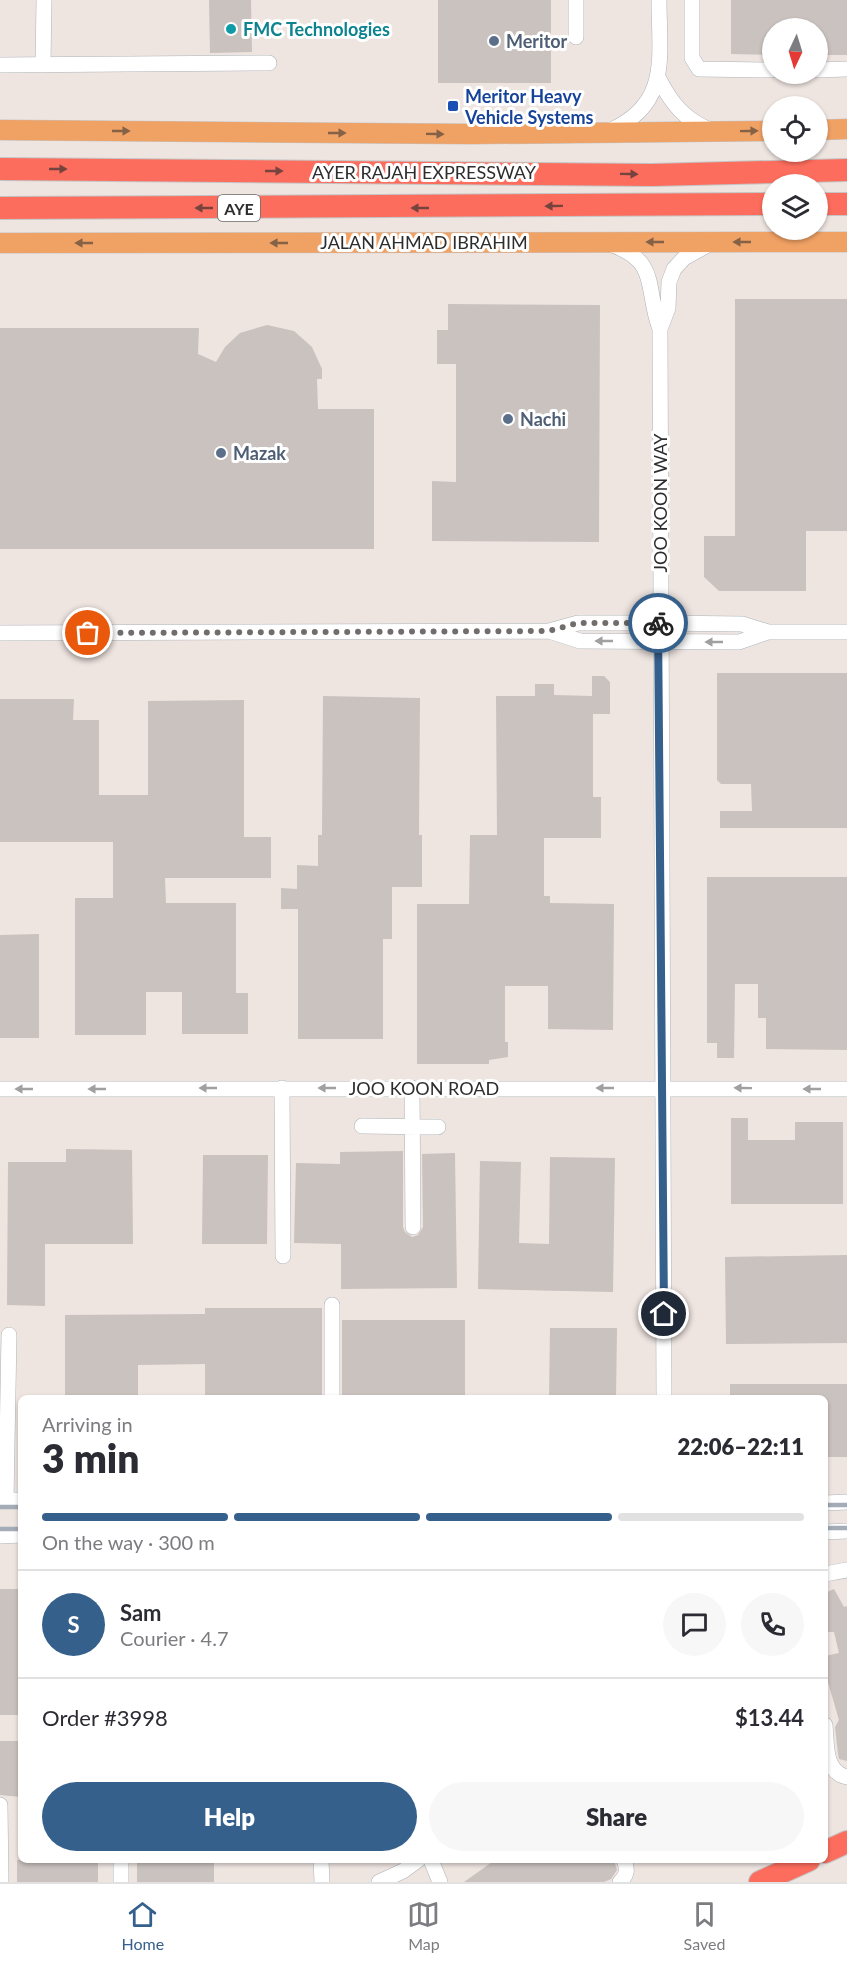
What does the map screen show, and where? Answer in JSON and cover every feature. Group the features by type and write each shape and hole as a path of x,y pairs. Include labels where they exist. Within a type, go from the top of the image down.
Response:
{"highway":[{"name":"AYER RAJAH EXPRESSWAY","path":"0,169 652,175 847,170"},
{"name":"AYER RAJAH EXPRESSWAY","path":"0,208 479,208 762,204"},
{"path":"828,204 847,204"},
{"path":"828,1851 847,1842"},
{"path":"760,1882 801,1863"}],"main road":[{"path":"828,130 847,129"},
{"path":"0,130 606,133 762,131"},
{"name":"JALAN AHMAD IBRAHIM","path":"0,243 847,242"}],"street":[{"path":"43,65 44,0"},
{"path":"576,0 576,37"},
{"path":"606,133 635,117 652,95 659,79 659,0"},
{"path":"692,0 692,58 699,69 762,70"},
{"path":"0,65 269,63"},
{"path":"828,70 847,69"},
{"path":"659,79 673,104 696,124 715,132"},
{"name":"JOO KOON WAY","path":"603,242 625,249 640,259 648,273 652,309 660,328"},
{"name":"JOO KOON WAY","path":"664,1395 660,328 668,308 669,282 674,269 684,258 713,242"},
{"path":"0,633 549,631 578,623 660,623 742,624 768,633"},
{"path":"549,631 580,641 739,642 768,633 847,632"},
{"path":"282,1088 283,1256"},
{"path":"412,1088 413,1227"},
{"name":"JOO KOON ROAD","path":"0,1089 847,1089"},
{"path":"362,1126 438,1127"},
{"path":"332,1305 332,1395"},
{"path":"9,1335 3,1461 9,1500"},
{"path":"828,1503 847,1502"},
{"path":"828,1532 847,1531"},
{"path":"0,1536 18,1536"},
{"path":"828,1573 847,1570"},
{"path":"828,1750 830,1766 835,1773 847,1777"},
{"path":"0,1805 1,1882"},
{"path":"121,1863 121,1882"},
{"path":"321,1863 322,1882"},
{"path":"379,1882 396,1879 415,1863"},
{"path":"432,1863 440,1882"},
{"path":"620,1882 626,1876 628,1868 626,1863"}],"building":[{"name":"FMC Technologies","path":"209,0 251,0 252,52 210,53"},
{"name":"Meritor","path":"438,0 551,0 551,83 438,83"},
{"path":"731,0 847,0 847,55 828,55 828,18 762,18 762,55 731,54"},
{"path":"735,299 847,299 847,531 806,531 806,591 719,591 704,577 704,536 735,536"},
{"path":"448,304 600,305 599,542 432,541 432,481 456,482 456,364 437,364 437,330 448,330"},
{"path":"267,325 294,331 312,347 322,369 322,379 317,379 318,409 374,409 374,549 0,549 0,328 199,328 198,354 216,362 225,347 240,333"},
{"path":"717,673 847,673 847,828 720,828 720,811 752,811 751,784 721,784 717,780"},
{"path":"592,676 604,676 610,682 610,714 593,714 593,797 601,797 601,838 544,838 544,896 550,896 550,903 614,904 613,1030 548,1029 548,986 505,986 505,1042 508,1042 508,1057 489,1060 489,1064 417,1064 417,904 469,904 470,835 497,835 496,696 535,696 535,684 554,684 554,695 592,696"},
{"path":"323,696 420,698 419,835 422,835 422,887 392,887 392,939 383,939 383,1039 298,1039 298,909 281,909 281,888 297,889 297,865 318,866 318,835 322,835"},
{"path":"0,699 74,699 73,720 99,720 99,795 148,795 148,701 244,700 244,837 271,837 271,878 165,878 166,903 236,903 236,993 248,993 248,1034 182,1034 182,992 146,992 146,1035 75,1035 75,898 113,898 113,842 0,842"},
{"path":"707,877 847,877 847,1050 766,1049 766,1018 758,1018 758,984 735,984 734,1058 717,1058 717,1043 707,1043"},
{"path":"39,934 39,1038 0,1038 0,935"},
{"path":"731,1118 748,1118 748,1140 795,1140 795,1122 843,1122 843,1204 731,1204"},
{"path":"66,1149 132,1150 133,1244 45,1244 45,1306 7,1305 8,1162 66,1162"},
{"path":"403,1151 403,1227 405,1232 412,1237 418,1235 423,1227 422,1154 455,1153 457,1288 341,1289 341,1244 294,1243 296,1163 340,1164 340,1152"},
{"path":"203,1155 268,1155 267,1244 202,1244"},
{"path":"550,1157 615,1158 613,1292 478,1289 480,1161 521,1162 519,1243 549,1244"},
{"path":"847,1255 847,1343 726,1344 725,1257"},
{"path":"205,1308 322,1308 322,1395 205,1395 205,1364 138,1365 138,1395 65,1395 65,1315 205,1314"},
{"path":"342,1320 465,1320 465,1395 342,1395"},
{"path":"550,1328 617,1328 616,1395 549,1395"},
{"path":"730,1384 847,1384 847,1457 828,1457 828,1395 730,1395"},
{"path":"0,1589 18,1589 18,1715 0,1715"},
{"path":"834,1589 844,1607 847,1606 847,1761 839,1759 835,1727 839,1720 828,1682 828,1655 839,1653 834,1632 828,1632 828,1592"},
{"path":"0,1741 18,1741 18,1797 0,1795"},
{"path":"17,1860 18,1863 98,1863 98,1882 17,1882"},
{"path":"137,1863 214,1863 214,1882 137,1882"},
{"path":"491,1863 615,1863 617,1870 611,1879 604,1882 464,1882"}],"railway":[{"path":"828,1505 847,1505"},
{"path":"0,1507 18,1507"},
{"path":"828,1528 847,1528"},
{"path":"0,1529 18,1529"}],"way so far":[{"path":"88,633 549,631 578,623 658,623"}],"place":[{"name":"FMC Technologies","path":"231,29"},
{"name":"Meritor","path":"494,41"},
{"name":"Meritor Heavy Vehicle Systems","path":"453,106"},
{"name":"Nachi","path":"508,419"},
{"name":"Mazak","path":"221,453"}],"route":[{"path":"658,623 660,623 664,1314"}]}
